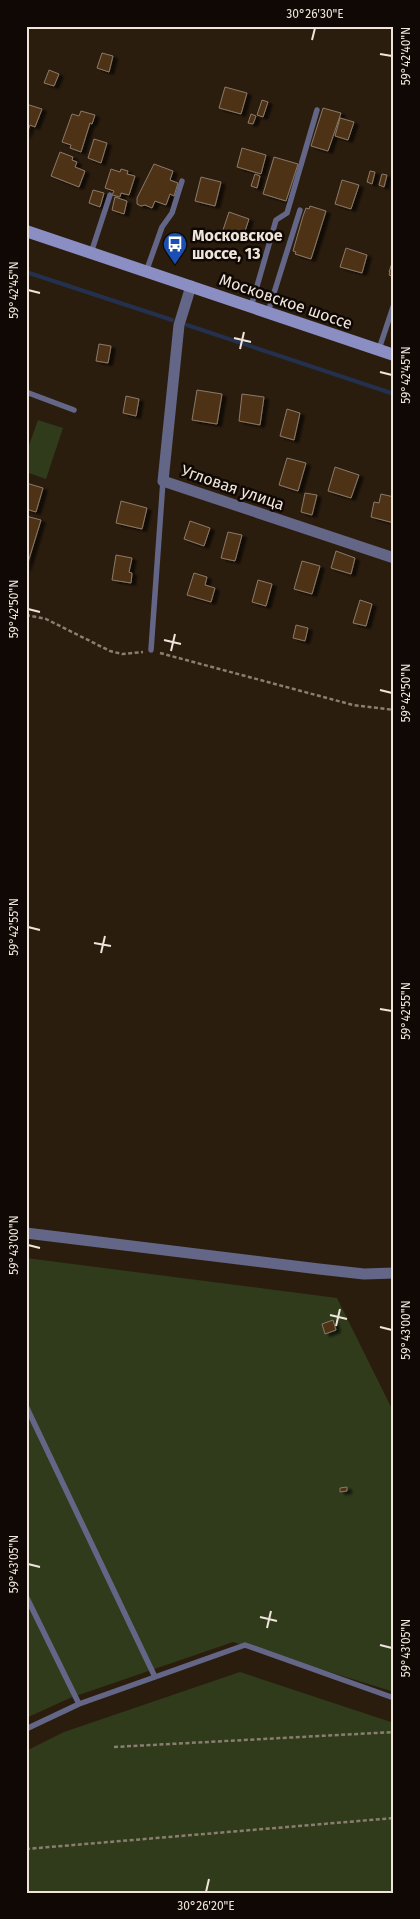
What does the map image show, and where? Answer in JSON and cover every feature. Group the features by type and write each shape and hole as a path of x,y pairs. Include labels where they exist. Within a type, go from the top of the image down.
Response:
{"main road":[{"name":"Московское шоссе","path":"26,231 394,355"}],"street":[{"name":"Угловая улица","path":"190,286 179,325 163,481 394,558"},
{"path":"26,1233 319,1270 364,1274 394,1273"}],"lane":[{"path":"251,306 276,220 287,213 317,110"},
{"path":"146,272 162,227 172,212 182,181"},
{"path":"91,253 110,195"},
{"path":"268,312 300,210"},
{"path":"379,350 394,304"},
{"path":"26,392 74,410"},
{"path":"151,650 163,481"},
{"path":"26,1406 155,1677"},
{"path":"26,1596 79,1704"},
{"path":"26,1729 79,1704 245,1645 394,1698"}],"path":[{"path":"26,615 46,619 91,642 122,654 138,654 151,650 353,705 394,710"},
{"path":"114,1748 394,1732"},
{"path":"26,1849 394,1818"}],"green space":[{"path":"38,420 63,428 46,479 26,472 26,454"},
{"path":"26,1258 337,1298 394,1413 394,1692 233,1642 70,1698 26,1718"},
{"path":"240,1672 394,1723 394,1893 26,1893 26,1751 64,1732"}],"building":[{"path":"102,53 113,56 109,72 97,68"},
{"path":"49,70 59,74 54,86 44,83"},
{"path":"225,87 247,93 241,114 219,108"},
{"path":"262,100 268,102 263,117 257,115"},
{"path":"26,104 42,109 35,127 30,125 26,136"},
{"path":"323,108 341,113 328,151 311,146"},
{"path":"81,111 95,115 92,124 90,123 81,152 70,148 71,145 62,142 72,114 79,116"},
{"path":"251,114 256,116 253,124 248,123"},
{"path":"340,118 354,122 348,140 335,136"},
{"path":"94,139 107,143 101,163 88,158"},
{"path":"242,148 266,155 261,174 237,167"},
{"path":"60,152 73,157 72,160 77,162 75,167 85,171 79,187 51,176"},
{"path":"274,157 298,164 286,201 263,194"},
{"path":"154,164 173,171 170,180 178,183 174,196 170,194 166,205 155,201 152,208 137,204 137,198"},
{"path":"111,169 120,172 121,169 128,171 127,174 135,176 129,195 121,193 120,197 112,195 114,191 105,188"},
{"path":"370,171 375,172 372,184 367,182"},
{"path":"255,174 260,176 257,188 251,186"},
{"path":"382,174 387,175 384,187 379,185"},
{"path":"201,177 221,182 215,206 195,201"},
{"path":"342,180 359,185 351,209 335,204"},
{"path":"93,190 104,193 100,207 89,203"},
{"path":"115,197 127,201 124,214 112,210"},
{"path":"310,206 326,211 311,259 295,254 296,252 293,251 306,208 309,209"},
{"path":"229,212 249,219 243,237 223,230"},
{"path":"346,248 367,255 362,273 340,267"},
{"path":"394,257 394,277 389,275 389,272"},
{"path":"99,344 111,346 108,363 96,361"},
{"path":"197,390 222,394 217,424 192,420"},
{"path":"242,394 264,397 260,425 239,421"},
{"path":"126,396 139,399 136,416 123,413"},
{"path":"287,409 300,413 294,440 280,436"},
{"path":"287,458 306,463 298,491 279,485"},
{"path":"335,467 359,475 351,498 328,491"},
{"path":"26,483 43,488 36,512 26,509"},
{"path":"305,493 317,495 312,515 301,512"},
{"path":"381,494 394,497 394,523 371,517 374,502 379,503"},
{"path":"121,501 147,508 142,529 116,523"},
{"path":"26,516 41,520 26,569"},
{"path":"190,521 210,528 204,546 184,539"},
{"path":"228,532 242,535 235,561 221,558"},
{"path":"336,551 355,558 351,574 331,568"},
{"path":"116,555 132,558 129,572 132,573 131,583 112,580"},
{"path":"302,561 320,566 312,594 294,589"},
{"path":"194,573 207,577 205,585 215,588 211,602 187,595"},
{"path":"258,580 272,584 266,606 252,602"},
{"path":"360,600 372,604 366,626 353,623"},
{"path":"296,625 308,628 305,641 293,638"},
{"path":"333,1320 336,1330 325,1334 322,1324"},
{"path":"347,1487 347,1491 340,1492 340,1488"}],"waterway":[{"path":"26,272 172,320"},
{"path":"187,325 394,394"}],"place":[{"name":"Московское шоссе, 13","path":"175,265"}]}
